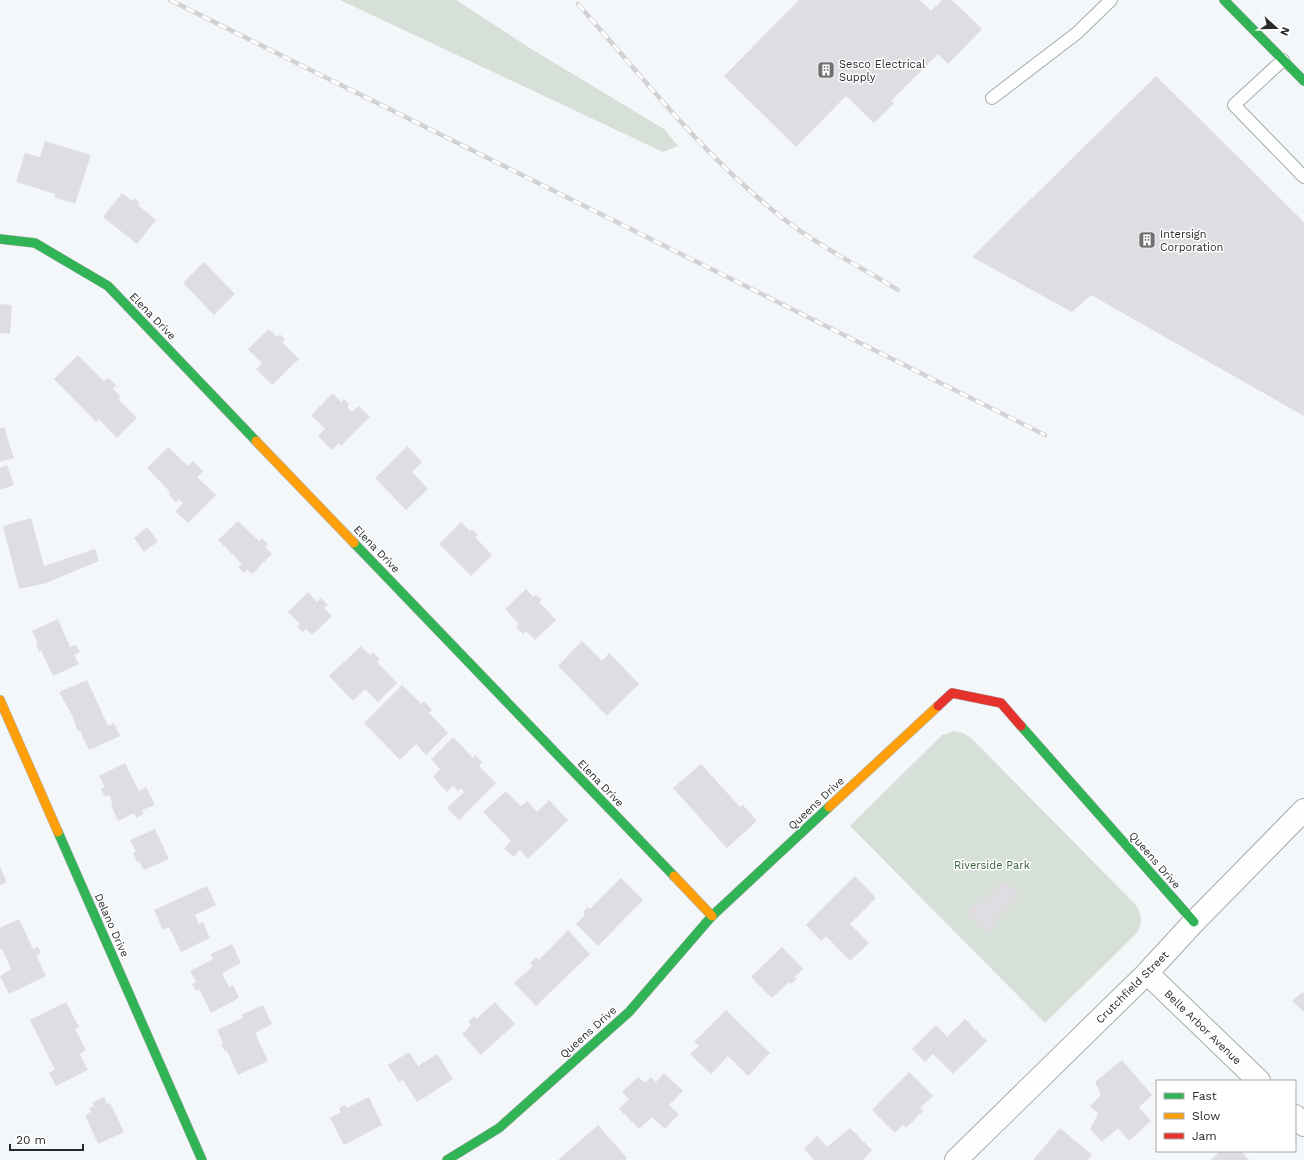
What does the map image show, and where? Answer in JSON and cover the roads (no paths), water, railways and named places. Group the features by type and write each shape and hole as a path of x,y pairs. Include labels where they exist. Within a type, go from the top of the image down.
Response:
{"street":[{"path":"1224,0 1304,80"},
{"name":"Elena Drive","path":"0,239 36,243 108,286 712,916"},
{"name":"Queens Drive","path":"447,1160 499,1128 629,1012 712,916 952,693 1001,703 1194,922"},
{"name":"Delano Drive","path":"0,700 202,1160"},
{"name":"Crutchfield Street","path":"956,1160 1147,974 1194,922 1304,810"},
{"name":"Belle Arbor Avenue","path":"1147,974 1258,1080"},
{"path":"1296,1117 1304,1125"}],"lane":[{"path":"992,98 1077,33 1111,0"},
{"path":"1283,60 1234,105 1304,178"}],"railway":[{"path":"170,0 1045,435"},
{"path":"578,4 702,145 756,196 798,230 898,290"}],"place":[{"name":"Sesco Electrical Supply","path":"826,70"},
{"name":"Intersign Corporation","path":"1147,240"}],"park label":[{"name":"Riverside Park","path":"992,865"}]}
